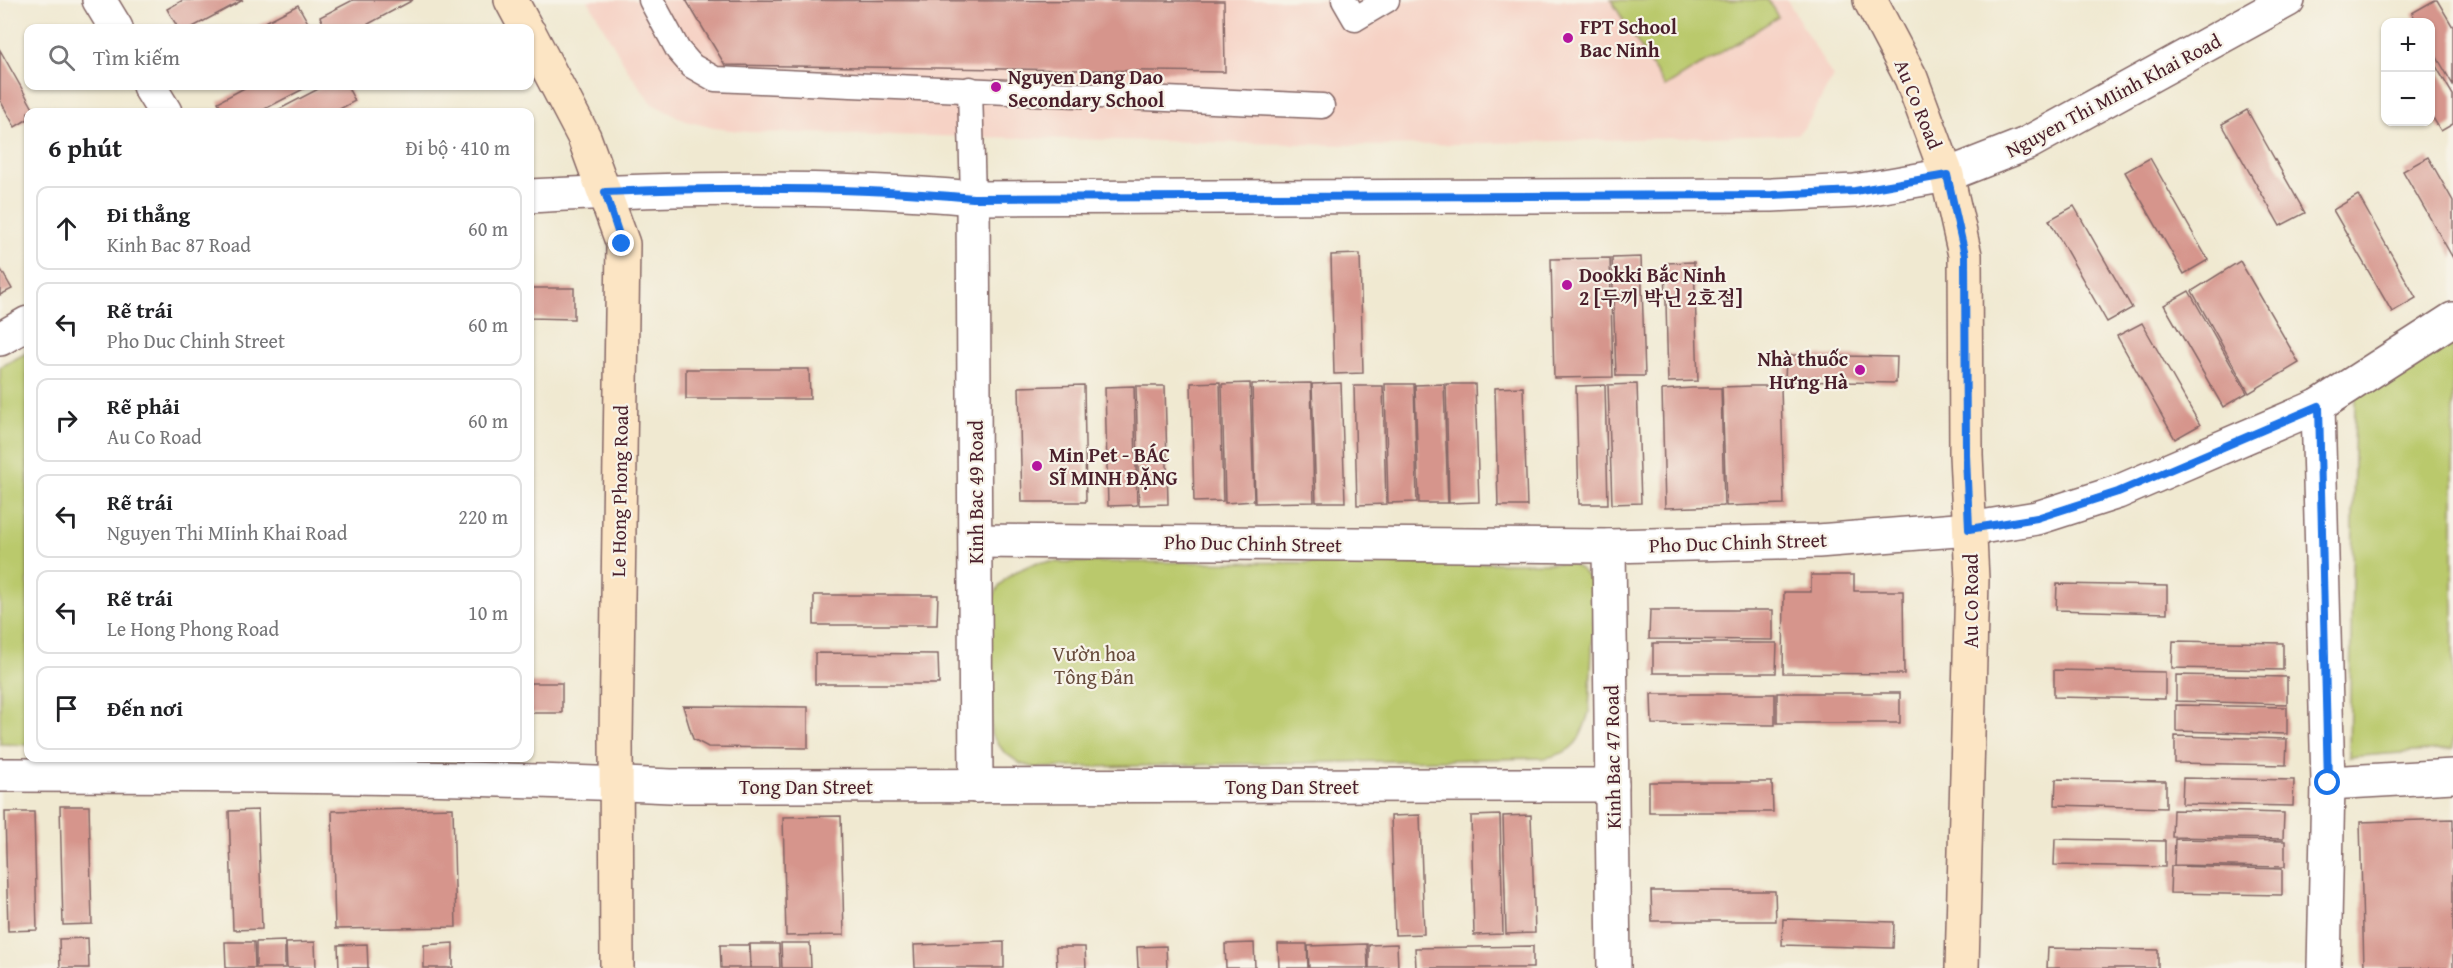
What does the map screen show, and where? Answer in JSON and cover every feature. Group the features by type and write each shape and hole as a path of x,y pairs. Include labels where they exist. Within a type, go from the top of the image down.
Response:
{"street":[{"path":"99,0 114,24"},
{"path":"511,0 524,24"},
{"name":"Au Co Road","path":"1870,0 1911,78 1947,175 1965,255 1966,455 1972,579 1962,968"},
{"name":"Nguyen Thi MIinh Khai Road","path":"534,196 665,190 899,192 973,198 1772,195 1855,191 1947,175 2026,144 2289,0"},
{"name":"Le Hong Phong Road","path":"534,42 584,137 622,244 616,783 617,968"},
{"path":"151,90 163,108"},
{"name":"Kinh Bac 49 Road","path":"973,198 976,786"},
{"name":"Pho Duc Chinh Street","path":"976,541 1609,546 1818,541 1969,529 2037,518 2118,492 2319,406 2453,319"},
{"path":"0,339 24,325"},
{"path":"2319,406 2328,783 2324,968"},
{"name":"Kinh Bac 47 Road","path":"1609,546 1614,968"},
{"name":"Tong Dan Street","path":"0,775 268,766 671,786 1612,785"},
{"path":"2328,783 2453,777"}],"lane":[{"path":"651,0 678,50 692,66 715,79 1322,106"},
{"path":"1344,0 1355,19 1387,0"},
{"path":"970,90 973,198"}],"shaded area":[{"path":"588,0 1787,0 1833,77 1806,126 1797,134 1782,135 1385,146 748,132 714,128 686,121 652,104 627,69"}],"green space":[{"path":"1611,0 1768,0 1778,17 1665,87"},
{"path":"2453,340 2453,749 2349,757 2355,398"},
{"path":"24,354 24,745 0,744 0,367"},
{"name":"Vườn hoa Tông Đản","path":"1038,562 1566,563 1584,572 1595,589 1589,712 1575,744 1563,753 1545,758 1036,768 1021,764 1004,752 991,734 990,605 998,588 1008,577"}],"building":[{"path":"183,0 243,0 198,24 176,24 167,9"},
{"path":"353,0 413,0 368,24 324,24 320,17"},
{"path":"686,0 1224,1 1225,72 725,65"},
{"path":"2437,0 2453,27 2453,85 2435,54 2435,18 2415,18 2412,13"},
{"path":"298,5 309,24 262,24"},
{"path":"0,50 33,108 24,108 24,121 15,127 0,100"},
{"path":"2435,64 2453,95 2453,124 2441,131 2435,121"},
{"path":"240,90 301,90 267,108 222,108 218,102"},
{"path":"316,90 349,90 355,101 342,108 282,108"},
{"path":"2247,110 2305,213 2280,226 2222,124"},
{"path":"2428,157 2453,201 2453,258 2403,171"},
{"path":"2150,158 2208,260 2184,274 2125,172"},
{"path":"2358,195 2416,298 2392,312 2333,210"},
{"path":"2074,206 2132,308 2107,322 2049,220"},
{"path":"1360,254 1363,373 1334,374 1331,255"},
{"path":"1641,257 1645,376 1616,376 1612,258"},
{"path":"1610,258 1613,377 1554,378 1551,259"},
{"path":"2240,261 2299,363 2249,393 2192,291"},
{"path":"1694,262 1698,381 1668,382 1665,263"},
{"path":"0,268 12,289 0,295"},
{"path":"534,288 574,288 574,319 534,318"},
{"path":"2189,291 2247,393 2223,407 2164,305"},
{"path":"2142,323 2200,425 2175,439 2117,336"},
{"path":"1786,355 1897,357 1896,383 1785,381"},
{"path":"686,369 809,369 810,399 686,399"},
{"path":"1220,382 1223,501 1194,502 1191,383"},
{"path":"1250,383 1254,501 1225,503 1222,384"},
{"path":"1311,383 1314,502 1255,503 1252,384"},
{"path":"1341,383 1345,502 1316,502 1312,384"},
{"path":"1385,384 1414,384 1417,502 1388,503"},
{"path":"1444,384 1448,503 1419,503 1415,385"},
{"path":"1446,384 1475,384 1479,502 1449,503"},
{"path":"1637,384 1641,503 1612,504 1608,385"},
{"path":"1084,385 1086,502 1022,502 1019,387"},
{"path":"1605,385 1608,504 1579,504 1576,386"},
{"path":"1134,386 1137,505 1108,506 1105,387"},
{"path":"1136,386 1165,386 1168,504 1139,505"},
{"path":"1354,386 1383,386 1386,504 1357,505"},
{"path":"1781,386 1784,504 1726,506 1722,387"},
{"path":"1523,387 1527,506 1498,506 1495,388"},
{"path":"1721,388 1724,506 1665,508 1662,390"},
{"path":"1811,575 1854,575 1854,591 1903,591 1904,674 1783,673 1784,592 1811,592"},
{"path":"2057,584 2167,586 2167,613 2056,610"},
{"path":"814,595 938,595 937,625 814,625"},
{"path":"1650,610 1773,610 1773,640 1649,639"},
{"path":"2173,641 2283,643 2283,670 2172,668"},
{"path":"1653,643 1777,643 1776,673 1653,673"},
{"path":"815,653 938,654 939,684 815,684"},
{"path":"2054,670 2165,672 2165,699 2054,697"},
{"path":"2176,675 2287,677 2287,704 2176,701"},
{"path":"534,683 562,683 562,713 534,713"},
{"path":"1777,693 1900,693 1900,723 1777,723"},
{"path":"1651,694 1775,694 1775,725 1652,724"},
{"path":"2176,705 2287,707 2287,734 2176,731"},
{"path":"683,706 808,707 808,748 708,747 693,739"},
{"path":"2175,736 2287,739 2286,765 2175,763"},
{"path":"2183,778 2294,780 2293,806 2182,804"},
{"path":"2056,779 2166,781 2166,808 2055,805"},
{"path":"1649,782 1772,782 1773,812 1649,812"},
{"path":"60,806 89,806 92,924 63,925"},
{"path":"453,808 456,927 335,929 332,811"},
{"path":"258,810 262,929 233,930 229,811"},
{"path":"2173,810 2284,813 2283,839 2172,837"},
{"path":"5,812 34,812 37,930 8,931"},
{"path":"1420,815 1424,934 1395,935 1391,816"},
{"path":"1500,815 1503,934 1474,935 1471,816"},
{"path":"1531,815 1535,933 1506,934 1503,816"},
{"path":"841,816 844,935 786,936 783,817"},
{"path":"2453,819 2453,968 2364,968 2360,822"},
{"path":"2055,839 2165,841 2165,867 2054,865"},
{"path":"2175,839 2285,841 2285,867 2174,865"},
{"path":"2171,866 2282,869 2282,895 2170,893"},
{"path":"1651,891 1775,891 1776,921 1652,921"},
{"path":"1783,919 1894,922 1893,948 1782,945"},
{"path":"88,938 89,968 60,968 59,939"},
{"path":"285,941 285,968 256,968 256,942"},
{"path":"225,942 254,942 255,968 226,968"},
{"path":"315,942 316,968 287,968 286,943"},
{"path":"1004,942 1004,968 915,968 914,945"},
{"path":"453,943 453,968 424,968 424,945"},
{"path":"781,943 810,943 811,968 782,968"},
{"path":"1254,943 1255,968 1226,968 1225,944"},
{"path":"367,944 368,968 339,968 338,945"},
{"path":"750,944 779,944 780,968 751,968"},
{"path":"1278,944 1307,944 1308,968 1279,968"},
{"path":"1367,944 1368,968 1309,968 1308,946"},
{"path":"1397,944 1398,968 1369,968 1369,945"},
{"path":"720,945 749,945 750,968 721,968"},
{"path":"1166,946 1167,968 1138,968 1137,947"},
{"path":"1533,946 1533,968 1416,968 1415,948"},
{"path":"1056,947 1085,947 1086,968 1057,968"},
{"path":"2048,948 2158,950 2158,968 2047,968"}],"place":[{"name":"FPT School Bac Ninh","path":"1568,38"},
{"name":"Nguyen Dang Dao Secondary School","path":"996,87"},
{"name":"Dookki Bắc Ninh 2 [두끼 박닌 2호점]","path":"1567,285"},
{"name":"Nhà thuốc Hưng Hà","path":"1860,370"},
{"name":"Min Pet - BÁC SĨ MINH ĐẶNG","path":"1037,466"}],"route":[{"path":"622,244 605,192 665,190 899,192 973,198 1772,195 1855,191 1947,175 1965,255 1966,455 1969,529 2037,518 2118,492 2319,406 2328,783"}]}
